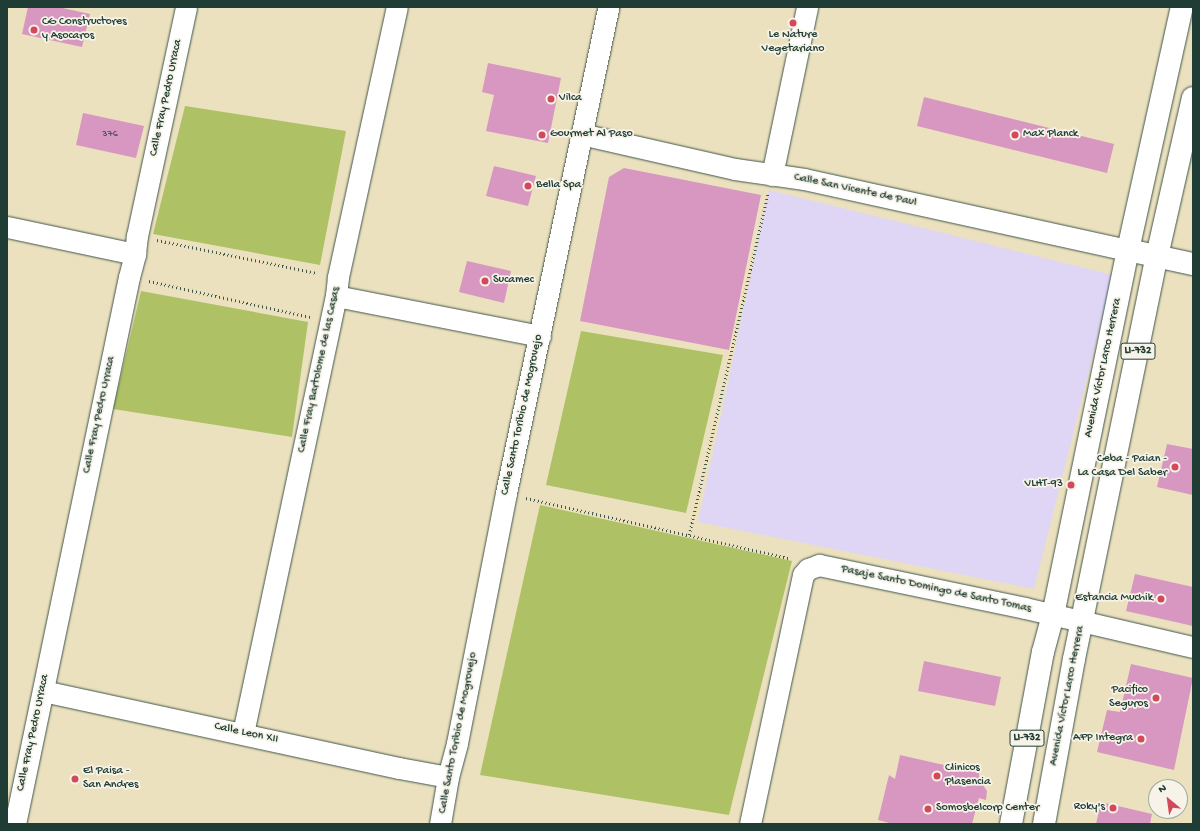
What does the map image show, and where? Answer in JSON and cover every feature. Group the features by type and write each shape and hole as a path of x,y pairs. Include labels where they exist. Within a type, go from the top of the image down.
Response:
{"main road":[{"name":"Avenida Víctor Larco Herrera","path":"1011,824 1043,652 1053,615 1128,250 1182,7"},
{"name":"Avenida Víctor Larco Herrera","path":"1044,824 1082,621 1157,256 1193,98"},
{"path":"1128,250 1193,264"}],"street":[{"name":"Calle Fray Pedro Urraca","path":"15,824 128,277 186,7"},
{"name":"Calle Fray Bartolome de las Casas","path":"243,733 397,7"},
{"name":"Calle Santo Toribio de Mogrovejo","path":"440,824 448,777 459,736 506,493 608,7"},
{"path":"772,175 807,7"},
{"name":"Calle San Vicente de Paul","path":"581,134 735,169 804,179 1128,250"},
{"path":"7,227 136,245"},
{"path":"337,287 540,336"},
{"path":"750,824 802,575 808,569 819,565"},
{"name":"Pasaje Santo Domingo de Santo Tomas","path":"819,565 1082,621 1193,647"},
{"name":"Calle Leon XII","path":"43,691 243,733 399,768 448,777"}],"path":[{"path":"689,535 772,175"},
{"path":"136,245 337,287"},
{"path":"128,277 330,322"},
{"path":"506,493 819,565"}],"shaded area":[{"path":"769,190 1113,275 1034,589 698,522"}],"green space":[{"path":"185,106 346,131 320,265 153,234"},
{"path":"141,291 308,322 292,437 113,409"},
{"path":"581,331 723,355 686,513 546,485"},
{"path":"540,505 792,561 729,815 480,775"}],"building":[{"path":"28,7 58,7 90,14 82,47 22,34"},
{"path":"488,63 561,78 548,143 486,131 494,95 482,92"},
{"name":"Max Planck","path":"924,97 1114,144 1107,173 917,126"},
{"path":"83,113 144,126 136,158 76,145"},
{"path":"494,166 536,176 528,206 486,196"},
{"path":"624,168 761,195 729,350 580,321 609,177"},
{"name":"Sucamec","path":"467,261 511,271 504,303 459,292"},
{"path":"1167,444 1193,449 1193,495 1157,487"},
{"name":"Estancia Muchik","path":"1135,574 1193,587 1193,626 1126,611"},
{"path":"924,661 1001,677 995,706 918,691"},
{"path":"1131,664 1193,678 1174,770 1097,752 1107,710 1120,712"},
{"name":"Somosbelcorp Center","path":"900,755 979,773 979,779 987,791 986,800 979,798 972,824 893,824 878,820 889,775 895,779"},
{"name":"Roky's","path":"1101,802 1148,813 1148,819 1151,819 1150,824 1096,824"}],"place":[{"name":"Le Nature Vegetariano","path":"793,23"},
{"name":"CG Constructores y Asocaros","path":"34,30"},
{"name":"Vilca","path":"551,99"},
{"name":"Gourmet Al Paso","path":"542,135"},
{"name":"Max Planck","path":"1015,135"},
{"name":"Bella Spa","path":"528,186"},
{"name":"Sucamec","path":"485,281"},
{"name":"Ceba - Paian - La Casa Del Saber","path":"1175,467"},
{"name":"VLHT-93","path":"1071,485"},
{"name":"Estancia Muchik","path":"1161,599"},
{"name":"Pacifico Seguros","path":"1156,698"},
{"name":"AFP Integra","path":"1141,739"},
{"name":"Clinicos Plasencia","path":"937,776"},
{"name":"El Paisa - San Andres","path":"75,779"},
{"name":"Roky's","path":"1113,808"},
{"name":"Somosbelcorp Center","path":"928,809"}]}
